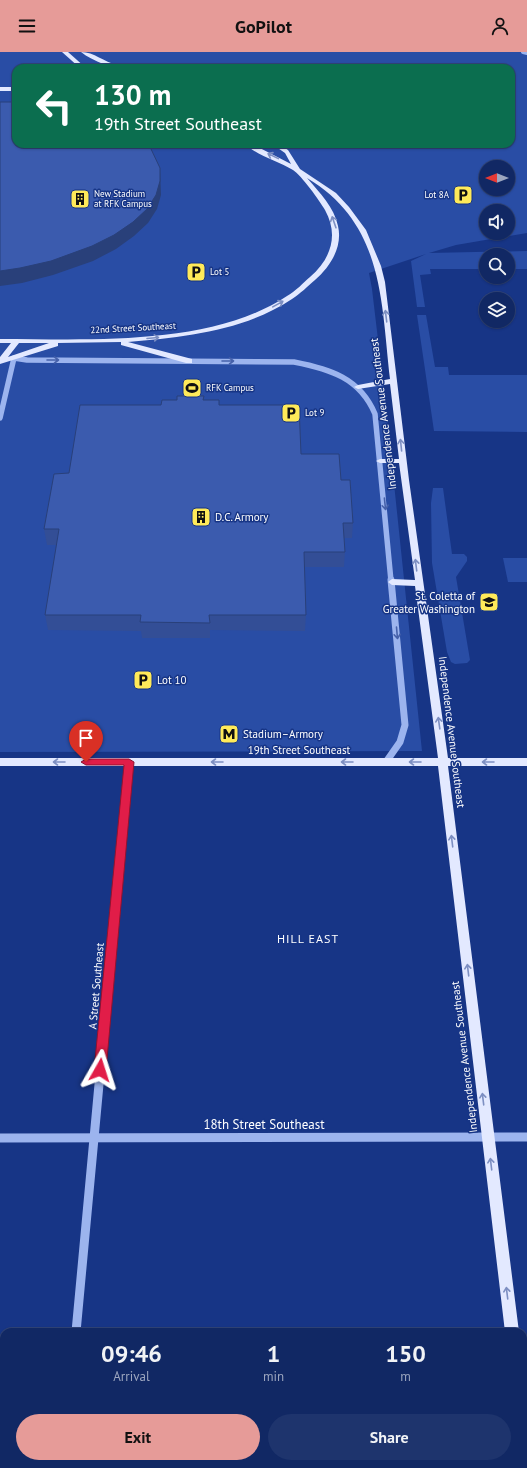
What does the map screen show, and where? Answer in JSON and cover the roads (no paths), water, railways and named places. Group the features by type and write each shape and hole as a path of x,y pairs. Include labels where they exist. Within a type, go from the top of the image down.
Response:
{"main road":[{"path":"65,52 78,64"},
{"path":"84,52 106,64"},
{"path":"0,90 12,90"},
{"name":"Independence Avenue Southeast","path":"256,148 296,169 321,184 334,194 347,208 363,230 378,266 382,282 418,583 443,762 512,1328"},
{"path":"280,148 287,153 296,169"},
{"name":"Independence Avenue Southeast","path":"296,169 321,198 335,224 337,234 334,249"},
{"name":"22nd Street Southeast","path":"0,341 114,340 154,338 196,332 226,325 260,312 291,297 306,286 322,269 334,249"},
{"path":"0,362 66,340"},
{"path":"114,340 189,361"},
{"path":"0,362 17,341"},
{"path":"358,387 394,381"},
{"path":"380,461 403,461"},
{"path":"392,582 418,583"},
{"name":"19th Street Southeast","path":"0,762 527,762"}],"street":[{"path":"523,52 527,53"},
{"path":"0,418 14,358 27,360 283,362 303,364 332,371 358,387"},
{"name":"Independence Avenue Southeast","path":"358,387 368,397 374,409 405,725 400,745 386,762"},
{"name":"A Street Southeast","path":"76,1328 129,762"},
{"name":"18th Street Southeast","path":"0,1138 527,1137"}],"place":[{"name":"Lot 8A","path":"463,195"},
{"name":"New Stadium at RFK Campus","path":"80,199"},
{"name":"Lot 5","path":"196,272"},
{"name":"RFK Campus","path":"192,388"},
{"name":"Lot 9","path":"291,413"},
{"name":"D.C. Armory","path":"201,517"},
{"name":"St. Coletta of Greater Washington","path":"489,602"},
{"name":"Lot 10","path":"143,680"},
{"name":"Stadium–Armory","path":"229,734"}],"district":[{"name":"HILL EAST","path":"308,939"}]}
